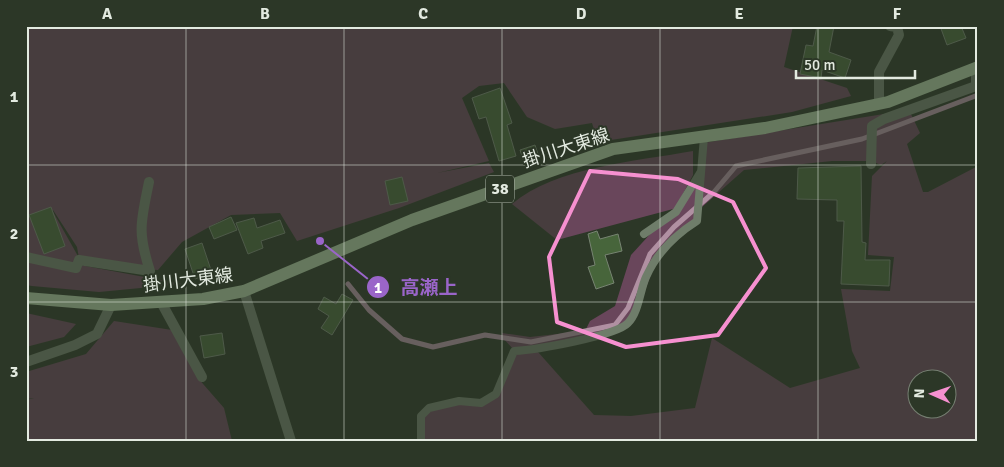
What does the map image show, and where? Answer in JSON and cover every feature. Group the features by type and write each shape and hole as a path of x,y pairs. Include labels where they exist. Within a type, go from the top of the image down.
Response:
{"main road":[{"name":"掛川大東線","path":"26,298 111,306 203,299 244,291 412,220 613,149 765,128 879,104 959,76 977,67"}],"street":[{"path":"879,104 879,72 899,35 897,27 890,26"},
{"path":"871,164 872,126 884,118 976,86 977,67"},
{"path":"26,257 76,268 79,260 150,271 141,243 141,222 149,182"},
{"path":"244,291 291,441"},
{"path":"161,302 202,377"},
{"path":"26,362 75,345 97,334 111,306"}],"lane":[{"path":"421,441 421,416 429,408 459,401 481,403 496,394 514,351 534,350 618,331 630,322 646,277 659,253 680,231 697,221 704,137"},
{"path":"644,234 676,212 701,172"}],"highlighted area":[{"path":"590,171 678,179 733,202 766,268 718,335 626,347 557,322 549,257"}],"shaded area":[{"path":"26,26 793,26 784,67 847,88 851,96 792,112 598,142 592,123 555,129 527,117 504,83 479,86 462,98 489,161 437,173 489,163 494,172 399,208 297,241 280,213 231,215 182,242 158,270 80,265 182,284 99,292 26,285","holes":["52,210 53,210 77,247 79,258"]},
{"path":"909,110 920,133 907,144 923,192 928,192 978,166 978,441 421,441 421,416 430,409 451,404 481,402 489,399 499,390 514,350 503,338 502,333 530,337 585,331 590,321 615,306 631,255 673,209 557,240 512,204 530,192 551,182 598,167 623,162 693,151 693,175 679,201 701,170 697,223 657,258 633,323 534,350 538,352 594,415 631,416 695,408 712,338 790,388 860,368 852,351 841,289 890,291 894,257 868,255 872,176 887,161 881,165 871,161 832,161 744,170 702,207 703,143"},
{"path":"26,313 76,324 64,337 26,347"},
{"path":"114,321 172,330 197,377 224,408 232,441 26,441 26,400 34,398 26,399 26,372 86,354"}],"building":[{"path":"817,26 834,26 829,52 851,60 845,78 822,70 821,78 800,74 806,45 813,46"},
{"path":"940,26 961,26 966,38 947,45"},
{"path":"500,88 512,123 507,125 516,156 499,161 486,117 479,119 472,98"},
{"path":"535,145 539,157 524,162 520,150"},
{"path":"861,166 862,242 866,243 865,260 890,260 889,286 841,284 844,221 837,221 837,200 797,199 798,168"},
{"path":"402,177 408,201 390,205 385,181"},
{"path":"51,207 65,246 44,254 29,215"},
{"path":"231,217 237,230 214,239 209,227"},
{"path":"254,218 257,228 280,220 285,233 261,241 263,248 248,254 236,223"},
{"path":"597,231 600,239 618,234 622,251 605,255 614,283 596,289 588,267 595,265 588,234"},
{"path":"202,243 212,273 195,279 185,249"},
{"path":"342,294 353,300 332,335 321,328 329,316 318,309 324,297 336,304"},
{"path":"222,333 225,354 204,358 200,336"}],"waterway":[{"path":"348,284 369,310 402,339 433,347 485,335 531,342 615,325 628,308 650,254 674,227 714,192 736,166 862,139 978,95"}],"place":[{"name":"高瀬上","path":"320,241"}]}
